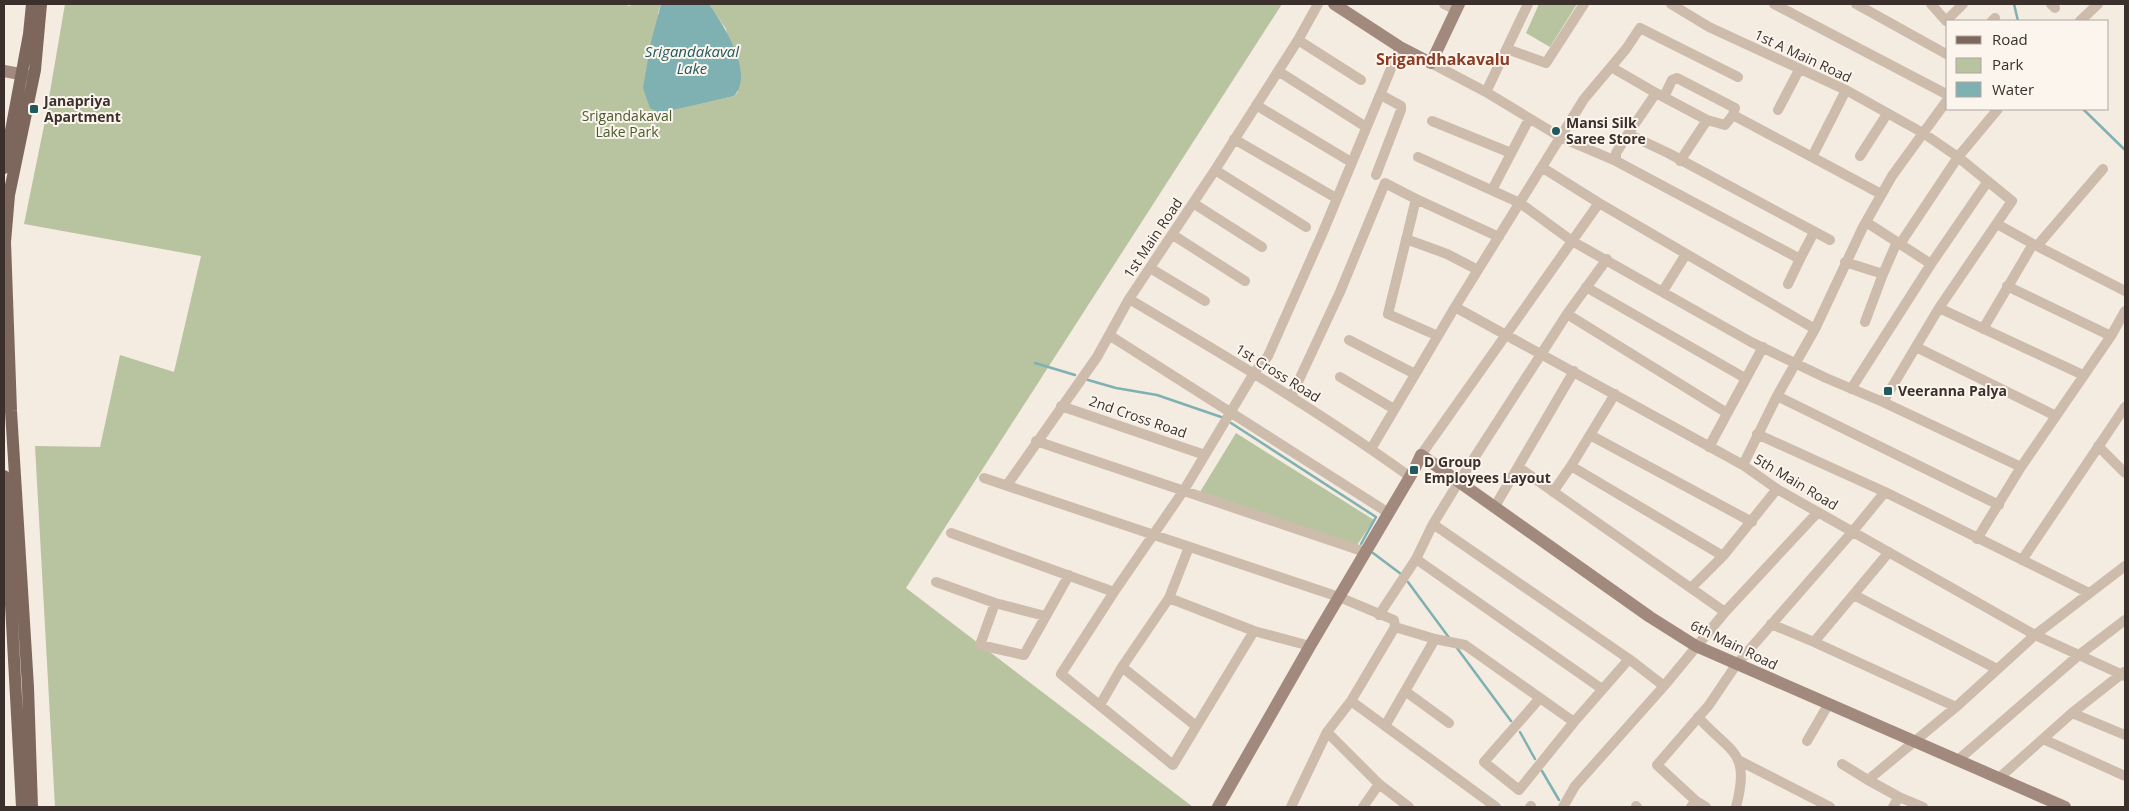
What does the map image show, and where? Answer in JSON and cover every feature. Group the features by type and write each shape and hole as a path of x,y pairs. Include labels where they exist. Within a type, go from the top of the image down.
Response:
{"main road":[{"path":"4,168 28,76 32,4"},
{"path":"32,807 28,687 11,411 5,242 9,195 41,4"},
{"path":"4,476 22,807"}],"street":[{"name":"1st Main Road","path":"1007,485 1096,357 1129,299 1215,170 1298,40 1318,4"},
{"path":"1334,4 1400,47 1486,92 1562,138 1616,160 1800,259"},
{"path":"1430,63 1457,7 1444,4"},
{"path":"1486,92 1528,4"},
{"path":"1507,49 1546,63 1584,4"},
{"name":"1st A Main Road","path":"1671,4 1709,27 1846,90 1923,133 1958,157 2012,201 1997,224"},
{"path":"1774,4 1946,94"},
{"path":"1856,4 1946,54"},
{"path":"1931,4 1946,21"},
{"path":"1947,20 1963,4"},
{"path":"2081,20 2098,4"},
{"path":"1371,449 1455,307 1584,100 1640,28 1738,77"},
{"path":"1298,40 1360,80"},
{"path":"1254,631 1172,765 1061,674 1114,592 1184,490 1254,372 1268,356 1323,232 1400,47"},
{"path":"1610,67 1660,95 1707,120 1725,125 1733,115 1735,108 1677,78 1672,80 1660,95 1628,134 1616,153 1616,160"},
{"path":"1778,110 1799,70"},
{"path":"4,71 28,76"},
{"path":"1278,71 1366,127"},
{"path":"1812,157 1846,90"},
{"path":"1376,175 1401,110 1401,106 1397,102 1381,95"},
{"path":"1743,465 1777,396 1816,329 1845,262 1881,194 1946,103"},
{"path":"1256,105 1352,162"},
{"path":"1865,322 1883,274 1898,243 1958,157 1997,110"},
{"path":"1860,156 1887,114"},
{"path":"1733,115 1881,194"},
{"path":"1492,190 1529,119"},
{"path":"1680,161 1707,120"},
{"path":"1432,121 1511,153"},
{"path":"1628,134 1830,240"},
{"path":"1234,139 1336,198"},
{"path":"1418,157 1520,204 1572,241 1796,364 1883,402 2021,467"},
{"path":"1543,168 1598,203 1816,329"},
{"path":"1983,329 2007,286 2035,245 2103,169"},
{"path":"1215,170 1306,227"},
{"path":"1851,389 1931,264 1988,181"},
{"path":"1291,397 1340,292 1385,183 1499,237"},
{"path":"1416,199 1388,314 1438,336"},
{"path":"1193,203 1262,247"},
{"path":"1223,805 1310,646 1421,455 1598,203"},
{"path":"1866,222 1931,264"},
{"path":"1883,402 1939,308 1997,224 2125,290"},
{"path":"1788,284 1814,232"},
{"path":"1173,235 1245,281"},
{"path":"1406,239 1447,254 1478,270"},
{"path":"1663,291 1686,254"},
{"path":"1379,615 1416,559 1433,524 1458,483 1543,354 1567,314 1607,260"},
{"path":"1845,262 1883,274"},
{"path":"1150,268 1205,301"},
{"path":"2007,286 2111,336"},
{"path":"1586,287 1745,378"},
{"name":"1st Cross Road","path":"1129,299 1254,372 1409,476"},
{"name":"5th Main Road","path":"1455,307 1743,465 1777,489 2035,635 2079,656 2124,674"},
{"path":"1939,308 2083,374"},
{"path":"1977,539 2021,467 2083,374 2111,336 2125,311"},
{"path":"1567,314 1727,413"},
{"path":"1109,335 1388,512"},
{"path":"1350,340 1415,374"},
{"path":"1709,447 1745,378 1764,347"},
{"path":"1916,347 2056,416"},
{"path":"1494,508 1574,372"},
{"path":"1340,377 1394,410"},
{"path":"1553,492 1615,394"},
{"path":"1777,396 1999,504"},
{"name":"2nd Cross Road","path":"1061,406 1205,455"},
{"path":"2022,560 2125,407"},
{"path":"1758,434 1885,492 2089,593"},
{"path":"1590,436 1752,522"},
{"path":"1036,441 1365,552"},
{"path":"2098,446 2125,473"},
{"name":"6th Main Road","path":"1421,455 1458,483 1696,646 2065,807"},
{"path":"1571,466 1723,556"},
{"path":"1518,467 1725,612"},
{"path":"984,478 1339,597 1394,620 1394,627 1351,701 1327,732 1291,807"},
{"path":"1691,588 1723,556 1777,489"},
{"path":"1706,807 1694,804 1657,765 1698,717 1736,665 1854,531 1885,492"},
{"path":"1563,807 1576,786 1664,686 1725,612 1818,512"},
{"path":"1433,524 1629,659 1664,686"},
{"path":"950,533 1114,592"},
{"path":"1100,705 1122,667 1169,598 1188,547"},
{"path":"1814,642 1889,552"},
{"path":"1416,559 1602,689"},
{"path":"1868,780 1956,707 2035,635 2125,566"},
{"path":"995,603 980,645 1024,654 1068,575"},
{"path":"936,582 995,603 1046,616"},
{"path":"1854,594 1997,669"},
{"path":"1169,598 1254,631 1310,646"},
{"path":"1958,760 2079,656 2125,620"},
{"path":"1771,624 1956,707"},
{"path":"1394,627 1435,639 1465,645 1574,722"},
{"path":"1385,726 1435,639"},
{"path":"1540,698 1484,762 1519,790 1574,722 1629,659"},
{"path":"1122,667 1196,726"},
{"path":"1999,778 2072,713 2124,674"},
{"path":"1405,691 1449,723"},
{"path":"1351,701 1496,807"},
{"path":"1807,741 1828,704"},
{"path":"2072,713 2125,735"},
{"path":"1698,717 1730,746 1740,761 1830,807"},
{"path":"1327,732 1379,784 1409,807"},
{"path":"2043,739 2125,776"},
{"path":"1736,807 1741,778 1740,761"},
{"path":"1842,764 1899,797 1923,807"},
{"path":"1364,807 1379,784"},
{"path":"1893,807 1899,797"}],"green space":[{"name":"Srigandakaval Lake Park","path":"65,4 623,4 630,6 631,4 661,4 658,13 657,112 734,96 738,92 726,29 709,4 1282,4 906,588 1193,807 55,807 35,446 100,447 120,355 174,372 201,256 24,224 45,121"},
{"path":"1539,4 1577,4 1550,47 1526,33"},
{"path":"1236,433 1374,520 1357,545 1200,492"}],"water":[{"name":"Srigandakaval Lake","path":"661,4 709,4 729,36 739,62 740,87 734,96 668,111 657,112 650,108 643,88 651,42"}],"waterway":[{"path":"2014,4 2018,20"},
{"path":"2084,110 2125,150"},
{"path":"1035,363 1075,375"},
{"path":"1088,380 1116,388 1157,395 1224,418"},
{"path":"1231,423 1376,517 1361,544"},
{"path":"1373,553 1401,574"},
{"path":"1408,582 1450,639"},
{"path":"1457,648 1511,721"},
{"path":"1520,732 1535,759"},
{"path":"1542,771 1559,800"}],"place":[{"name":"Janapriya Apartment","path":"34,109"},
{"name":"Mansi Silk Saree Store","path":"1556,131"},
{"name":"Veeranna Palya","path":"1888,391"},
{"name":"D Group Employees Layout","path":"1414,470"}],"district":[{"name":"Srigandhakavalu","path":"1443,59"}]}
